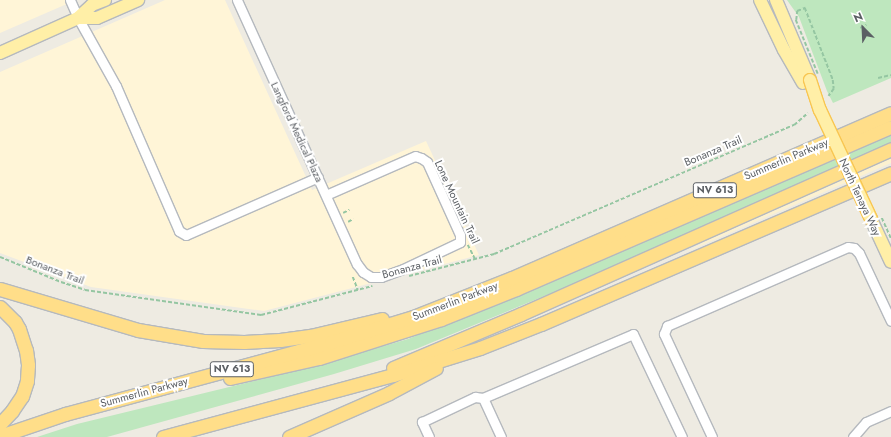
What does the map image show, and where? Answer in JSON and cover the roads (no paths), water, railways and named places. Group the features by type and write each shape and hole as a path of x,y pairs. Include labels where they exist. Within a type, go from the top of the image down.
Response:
{"highway":[{"name":"Summerlin Parkway","path":"0,436 65,414 400,322 576,250 891,113"},
{"path":"65,414 303,362 362,346 424,326 510,292 891,127"},
{"path":"339,390 500,323 891,150"},
{"path":"163,437 339,390 467,352 541,324 888,174"},
{"path":"0,289 138,330 189,340 219,342 257,342 300,337 446,304"},
{"path":"0,307 19,329 26,350 28,365 27,381 22,396 12,411 0,424"},
{"path":"289,437 388,393 467,352"}],"main road":[{"path":"0,53 78,18 92,5 104,0"},
{"path":"78,18 97,18 138,0"},
{"name":"North Tenaya Way","path":"760,0 767,16 811,80"},
{"path":"767,0 773,8 778,4"},
{"name":"North Tenaya Way","path":"778,4 811,80 814,111 875,215 891,262"},
{"path":"767,16 770,15 776,19 790,48 803,63"}],"street":[{"path":"70,0 78,18 116,86 179,231 186,235 318,177"},
{"name":"Langford Medical Plaza","path":"237,0 326,195 358,264 364,272 371,277 381,277 403,270 456,246 460,242 460,235 426,162 421,158 415,156 326,195"},
{"path":"712,437 664,334 667,326 848,247 854,248 859,253 890,317"},
{"path":"429,437 422,422 475,397 483,398 633,334 682,437"},
{"path":"483,398 501,437"},
{"path":"852,437 866,422 891,411"}]}
